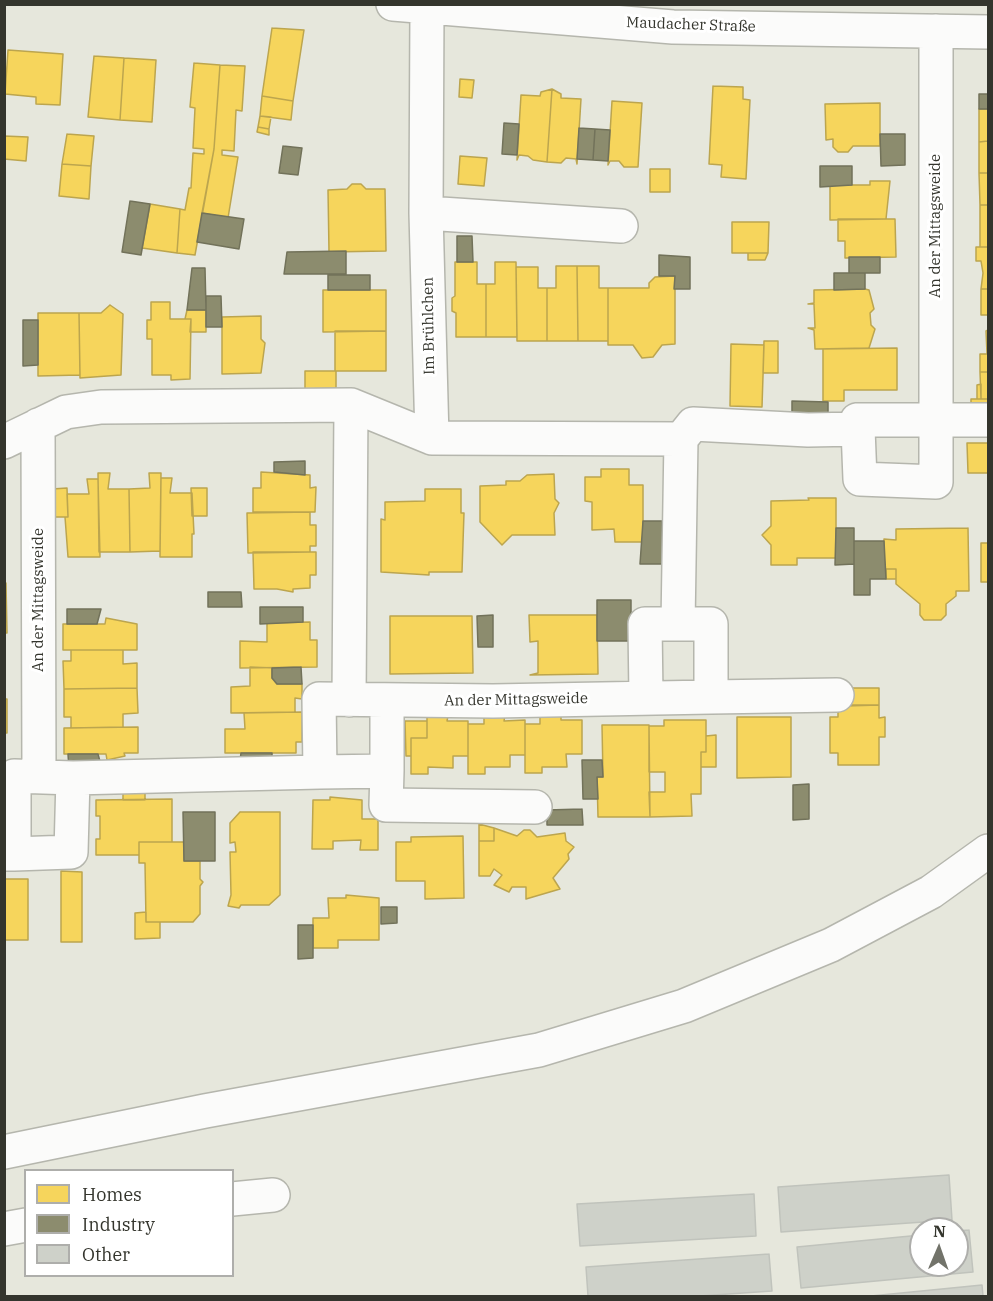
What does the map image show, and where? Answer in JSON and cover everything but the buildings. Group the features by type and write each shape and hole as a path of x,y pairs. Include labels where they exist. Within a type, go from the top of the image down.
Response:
{"street":[{"name":"Maudacher Straße","path":"393,4 674,27 936,31 988,27"},
{"name":"Im Brühlchen","path":"427,7 426,213 432,438"},
{"name":"An der Mittagsweide","path":"858,429 860,479 936,482 936,31"},
{"path":"426,213 621,226"},
{"path":"350,700 351,405"},
{"path":"4,442 66,412 101,407 351,405 432,438 681,439"},
{"path":"678,624 681,439 693,424 808,430 858,429 857,420 988,420"},
{"name":"An der Mittagsweide","path":"38,425 39,775"},
{"path":"646,697 645,624 711,624 711,697"},
{"name":"An der Mittagsweide","path":"320,772 319,699 494,701 837,695"},
{"path":"387,700 386,805 535,807"},
{"path":"73,777 71,852 9,854 14,776 387,771"},
{"path":"4,1152 205,1111 539,1050 684,1006 831,945 931,891 988,851"},
{"path":"234,1199 273,1195"},
{"path":"4,1229 24,1225"}]}
